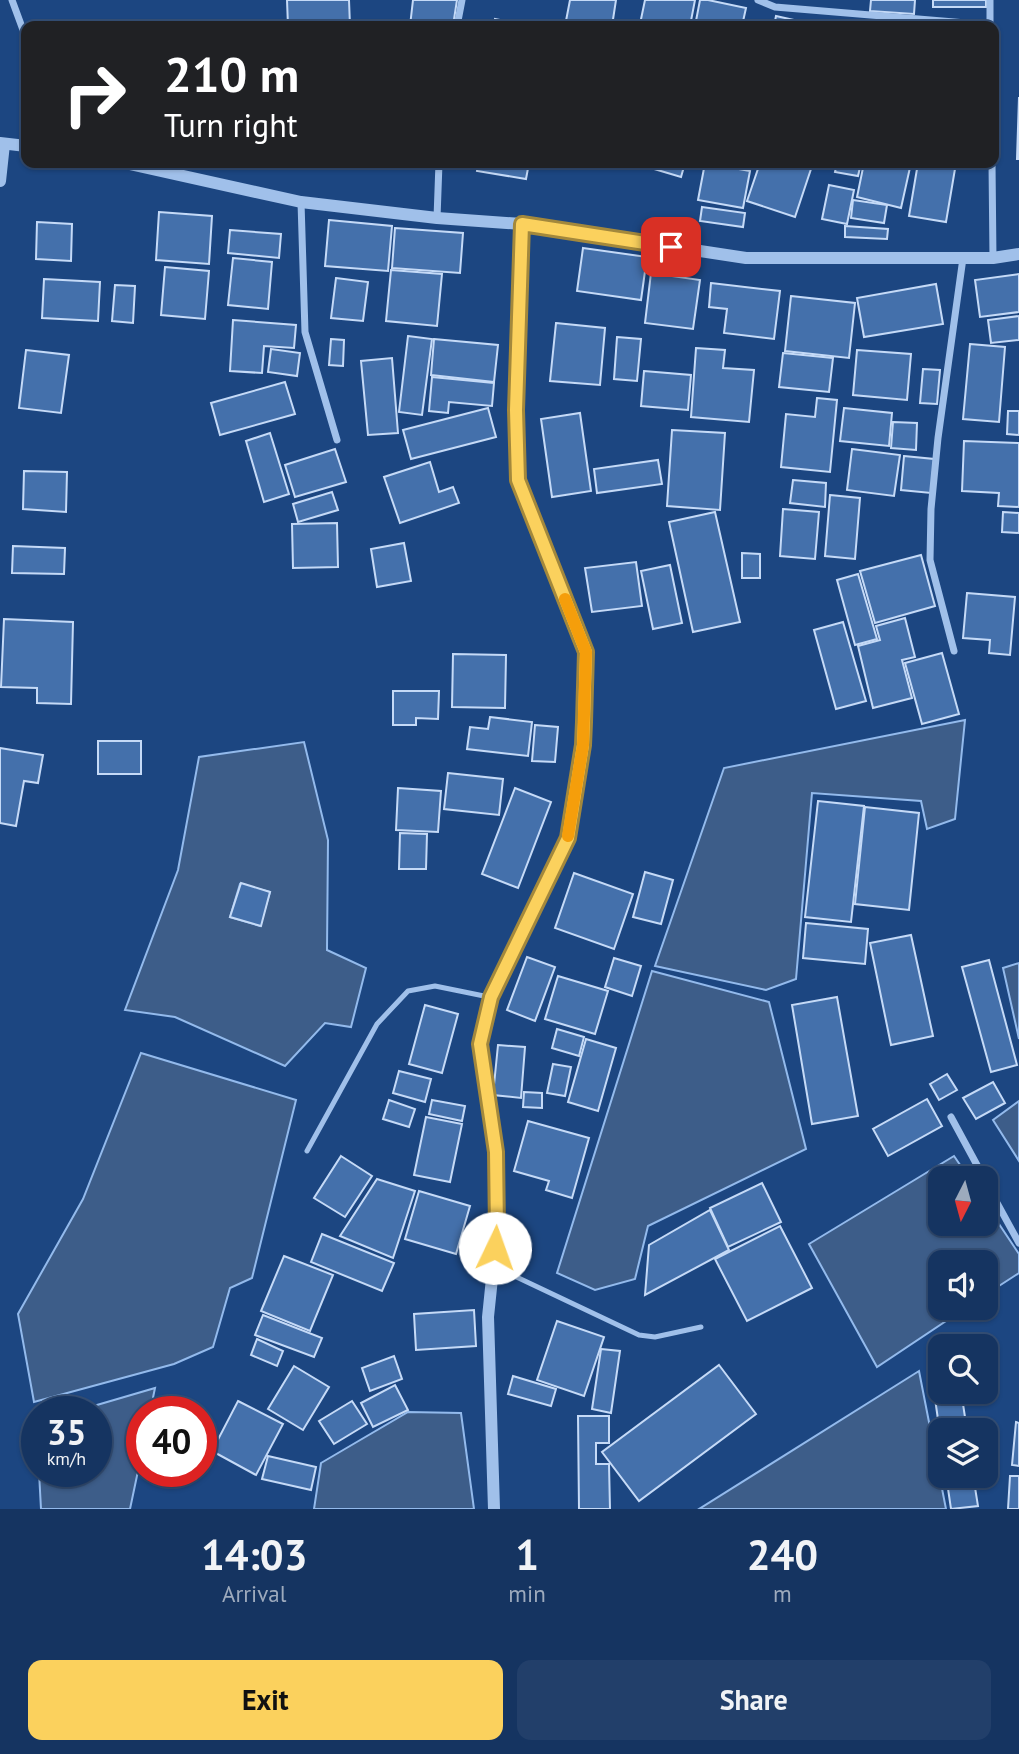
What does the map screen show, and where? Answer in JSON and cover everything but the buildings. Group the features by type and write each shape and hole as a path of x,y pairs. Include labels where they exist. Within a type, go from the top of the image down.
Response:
{"street":[{"path":"12,0 21,24"},
{"path":"458,21 462,0"},
{"path":"758,0 775,7 933,21"},
{"path":"990,0 990,21"},
{"path":"0,181 2,144 21,146"},
{"path":"148,168 301,202 437,218 522,224 746,258 993,258 1019,254"},
{"path":"437,218 439,168"},
{"path":"992,168 993,258"},
{"path":"301,202 305,332 337,440"},
{"path":"494,1509 488,1317 497,1230 496,1152 480,1044 491,997 568,838 583,745 586,652 518,480 516,410 522,224"},
{"path":"954,651 930,559 931,509 963,258"},
{"path":"951,1117 977,1166"},
{"path":"998,1204 1019,1242"}],"lane":[{"path":"306,1151 377,1024 408,991 435,986 491,997"},
{"path":"493,1266 639,1335 655,1337 701,1327"}],"water":[{"path":"965,720 955,819 927,829 921,801 812,793 796,979 766,990 655,966 724,768"},
{"path":"304,742 328,840 327,950 366,968 351,1027 325,1023 285,1066 175,1017 125,1010 178,870 199,757","holes":["240,884 270,892 260,926 230,917"]},
{"path":"1019,963 1019,1039 1003,968"},
{"path":"652,971 769,1002 806,1149 648,1226 635,1279 595,1290 557,1273"},
{"path":"141,1053 296,1100 252,1278 230,1288 213,1347 174,1364 56,1396 33,1396 18,1314 83,1199"},
{"path":"1019,1101 1019,1161 993,1120"},
{"path":"954,1156 961,1166 938,1166"},
{"path":"928,1172 928,1236 998,1236 998,1222 1019,1254 1019,1273 998,1287 998,1250 928,1250 928,1320 948,1320 877,1367 809,1244"},
{"path":"919,1371 928,1418 928,1488 942,1488 946,1509 699,1509"},
{"path":"155,1388 153,1396 128,1396"},
{"path":"126,1396 126,1487 135,1487 130,1509 41,1509 40,1487 112,1487 112,1401"},
{"path":"408,1412 461,1413 474,1509 314,1509 321,1463"}],"slow traffic":[{"path":"565,599 586,652 583,745 568,836"}],"route":[{"path":"495,1248 496,1152 480,1044 491,997 568,838 583,745 586,652 518,480 516,410 522,224 671,247"}]}
